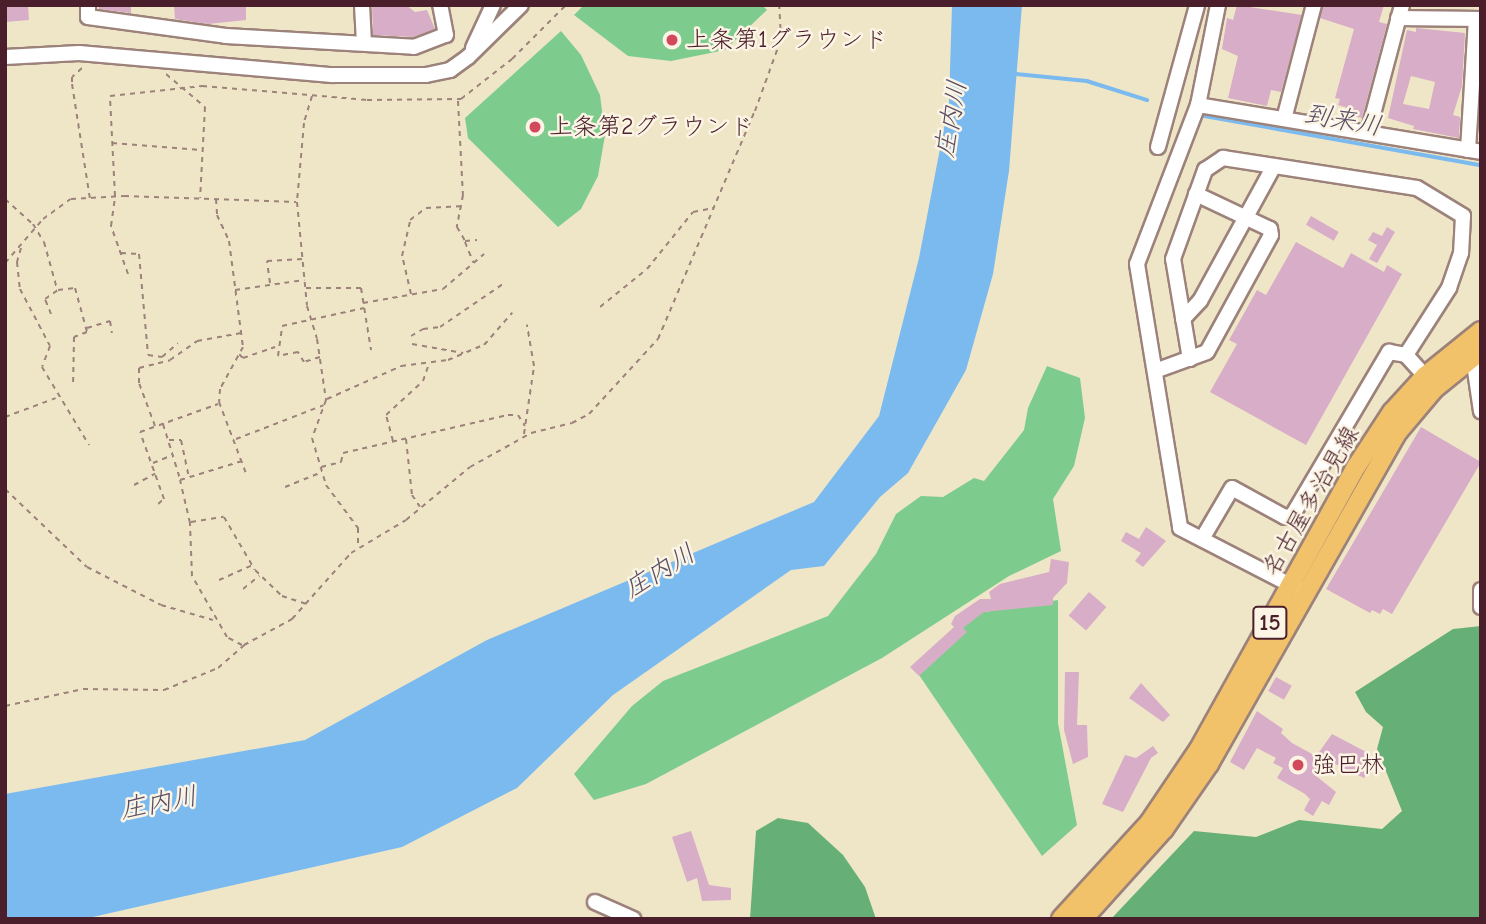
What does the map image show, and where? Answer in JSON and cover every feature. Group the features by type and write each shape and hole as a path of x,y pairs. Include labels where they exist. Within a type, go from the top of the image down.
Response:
{"main road":[{"name":"名古屋多治見線","path":"1083,919 1164,829 1209,764 1298,589 1356,467 1392,412 1424,376 1481,331"},
{"name":"名古屋多治見線","path":"1061,919 1105,875 1163,802 1397,433 1434,389 1477,354"}],"street":[{"path":"88,5 88,17 226,36 414,47 446,35 440,5"},
{"path":"362,5 364,42"},
{"path":"468,57 494,5"},
{"path":"5,57 30,53 104,55 382,77 441,73 468,57 521,5"},
{"path":"1158,147 1197,5"},
{"path":"1218,5 1198,105 1137,264 1180,527 1298,589"},
{"path":"1284,119 1314,5"},
{"path":"1198,105 1474,151 1479,19 1400,12 1368,133"},
{"path":"1190,359 1173,259 1196,194 1211,162 1223,158 1417,188 1463,216 1461,253 1449,288 1406,355"},
{"path":"1183,319 1200,302 1274,166"},
{"path":"1155,371 1207,352 1271,234 1270,229 1196,194"},
{"path":"1202,539 1232,488 1285,517 1292,516 1383,357 1389,352 1406,355 1424,376"},
{"path":"1477,354 1481,411"},
{"path":"1481,590 1481,607"},
{"path":"595,902 633,919"}],"path":[{"path":"128,274 111,226 115,197 110,143 110,96 183,87 458,100 504,66 566,5"},
{"path":"5,706 83,689 164,690 218,668 244,645 283,626 358,548 422,508 470,467 524,436 581,419 650,351 714,208 777,51 782,27 779,5"},
{"path":"90,199 72,77 104,55"},
{"path":"147,59 203,101 200,198"},
{"path":"312,95 304,123 297,202 305,289 321,357 326,400 326,405 316,416 312,438 322,472 336,504 356,524 358,548"},
{"path":"458,100 461,206 457,227 474,263"},
{"path":"110,143 202,150"},
{"path":"5,263 35,229 65,202 115,197 297,202"},
{"path":"5,199 35,229 51,257 58,290"},
{"path":"216,199 217,215 229,241 242,333 239,354 220,389 219,404 247,476"},
{"path":"411,294 402,256 414,214 426,208 461,206"},
{"path":"600,307 647,269 693,212 714,208"},
{"path":"465,241 477,240"},
{"path":"22,245 18,283 50,346 42,367 57,396 78,420 89,445"},
{"path":"120,254 139,254 148,355 162,357 178,343"},
{"path":"363,303 443,289 484,254"},
{"path":"270,284 267,261 304,258"},
{"path":"234,291 304,280"},
{"path":"411,336 423,329 440,327 503,284"},
{"path":"51,314 45,299 58,290 75,288 86,328"},
{"path":"305,289 361,288 371,350"},
{"path":"321,357 301,362 298,352 280,357 276,347 282,326 364,308"},
{"path":"326,400 401,366 429,364 484,345 512,313"},
{"path":"74,387 74,337 86,328 110,321 112,333"},
{"path":"524,436 534,366 527,325"},
{"path":"155,426 139,383 139,368 170,359 197,341 242,333"},
{"path":"412,344 465,353"},
{"path":"239,354 243,358 276,347"},
{"path":"393,442 386,415 423,380 429,364"},
{"path":"5,417 57,396"},
{"path":"158,504 164,499 141,432 219,404"},
{"path":"234,439 326,405"},
{"path":"321,467 341,461 343,453 514,414 524,426"},
{"path":"163,423 190,523 188,564 215,620 232,642 244,645"},
{"path":"406,438 412,495 422,508"},
{"path":"168,440 181,440 189,477"},
{"path":"152,463 173,455"},
{"path":"180,480 243,461"},
{"path":"285,486 322,472"},
{"path":"134,485 156,473"},
{"path":"5,489 87,567 169,608 215,620"},
{"path":"190,523 224,517 260,575 290,601 306,604"},
{"path":"219,580 252,565"},
{"path":"243,589 260,575"}],"green space":[{"name":"上条第1グラウンド","path":"584,5 762,5 767,10 725,50 671,61 628,56 574,15"},
{"name":"上条第2グラウンド","path":"561,31 581,55 600,95 605,135 598,176 581,209 558,227 468,138 465,118"},
{"path":"1047,366 1080,378 1085,418 1074,466 1053,499 1061,551 1009,576 882,658 646,784 594,800 574,774 632,706 663,681 828,616 876,554 896,514 921,496 943,497 974,478 984,481 1024,430 1028,408"},
{"path":"1058,600 1058,723 1077,825 1042,856 917,672 978,613"},
{"path":"1481,626 1481,919 1111,919 1194,831 1256,837 1299,820 1382,829 1402,811 1377,749 1383,727 1366,712 1355,692 1453,629"},
{"path":"778,818 808,823 843,855 865,887 876,919 750,919 756,831"}],"water":[{"name":"庄内川","path":"952,5 1022,5 1009,171 993,274 966,370 908,473 880,497 824,566 791,570 613,695 517,788 402,847 84,919 5,919 5,794 305,740 487,640 814,502 879,416 919,258 949,102"}],"building":[{"path":"5,5 28,5 29,20 5,22"},
{"path":"99,5 131,5 131,13 99,9"},
{"path":"174,5 246,6 246,20 208,24 175,19"},
{"path":"372,5 406,5 415,12 427,10 435,29 413,37 373,35"},
{"path":"1237,5 1302,15 1281,92 1271,90 1267,106 1228,98 1238,56 1222,49 1227,18 1233,20"},
{"path":"1323,5 1384,5 1379,22 1387,24 1362,118 1350,115 1351,109 1338,105 1340,99 1335,98 1354,29 1320,18"},
{"path":"1416,28 1465,33 1462,86 1453,115 1460,117 1459,138 1413,129 1414,126 1388,118 1407,30 1416,32","holes":["1411,76 1435,82 1429,109 1403,104"]},
{"path":"1311,216 1339,232 1334,241 1306,225"},
{"path":"1387,227 1395,232 1377,263 1369,259 1377,245 1368,240 1373,232 1382,236"},
{"path":"1296,242 1343,268 1351,253 1384,272 1387,265 1402,274 1306,445 1210,392 1237,344 1229,340 1257,290 1266,295"},
{"path":"1421,427 1481,462 1392,614 1383,609 1380,614 1372,610 1370,613 1326,589"},
{"path":"1146,527 1166,541 1143,567 1135,561 1141,553 1121,541 1126,532 1139,539"},
{"path":"1051,559 1069,562 1067,583 1053,598 1053,605 984,612 963,628 967,632 919,676 910,667 954,627 951,624 955,616 980,599 991,599 989,592 1000,584 1049,572"},
{"path":"1089,592 1106,607 1086,630 1069,615"},
{"path":"1065,672 1079,672 1077,725 1087,725 1088,757 1073,764 1064,730"},
{"path":"1276,677 1292,686 1284,700 1268,691"},
{"path":"1141,683 1170,715 1163,722 1129,698"},
{"path":"1257,711 1283,729 1281,733 1292,743 1323,760 1315,775 1336,792 1329,805 1322,801 1313,816 1304,810 1310,799 1277,778 1283,768 1273,763 1276,758 1257,748 1244,770 1230,762"},
{"path":"1332,734 1370,754 1368,758 1374,762 1364,778 1317,755"},
{"path":"1153,746 1158,753 1151,758 1123,812 1102,804 1125,755 1136,758"},
{"path":"691,831 709,885 731,888 731,900 702,901 697,878 687,882 672,837"}],"waterway":[{"name":"到来川","path":"1016,74 1087,81 1147,100"},
{"name":"到来川","path":"1199,115 1481,165"}],"place":[{"name":"上条第1グラウンド","path":"672,40"},
{"name":"上条第2グラウンド","path":"535,127"},
{"name":"強巴林","path":"1298,765"}]}
